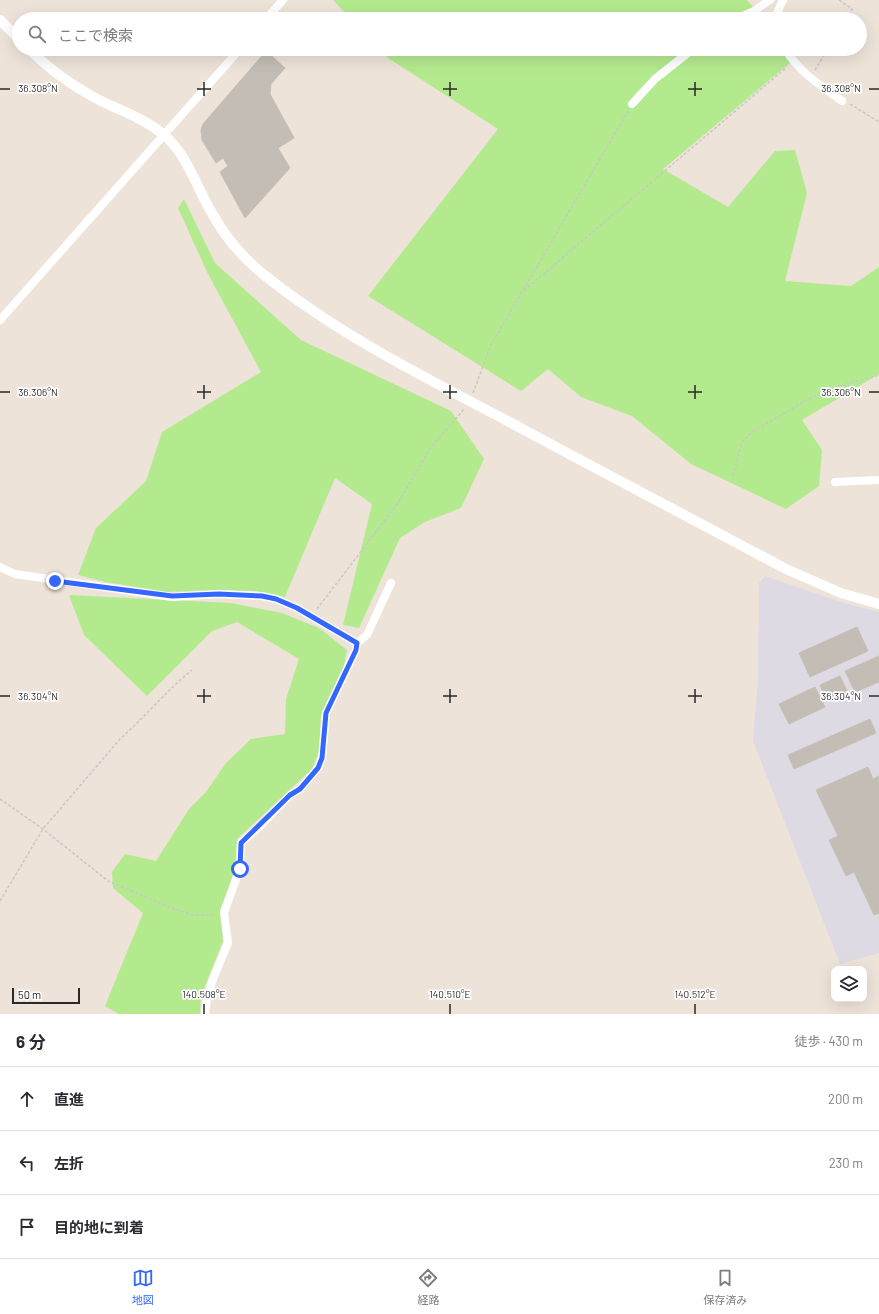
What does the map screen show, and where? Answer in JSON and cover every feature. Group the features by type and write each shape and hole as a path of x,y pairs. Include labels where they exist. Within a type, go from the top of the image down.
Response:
{"street":[{"path":"272,12 283,0"},
{"path":"752,12 770,0"},
{"path":"777,12 783,0"},
{"path":"0,20 12,32"},
{"path":"37,56 55,72 77,87 147,123 164,135 188,165 211,212 224,233 241,254 261,273 321,317 386,356 786,569 841,593 879,604"},
{"path":"0,320 234,56"},
{"path":"632,104 655,79 685,56"},
{"path":"790,56 810,79 842,101"},
{"path":"835,482 879,480"},
{"path":"0,567 15,574 172,596 219,594 262,596 287,603 357,643"},
{"path":"205,1014 207,998 213,979 228,943 224,912 240,869 241,843 290,795 300,789 318,768 322,758 326,713 356,650 357,643 367,635 391,584"}],"path":[{"path":"839,0 852,9 850,12"},
{"path":"810,79 824,56"},
{"path":"519,295 794,62"},
{"path":"842,101 879,122"},
{"path":"310,617 398,503 429,450 463,412 476,387 491,345 632,104"},
{"path":"733,476 742,442 752,432 807,400 836,387 873,378 879,375"},
{"path":"0,901 43,829 105,754 172,687 192,670"},
{"path":"0,799 43,829 108,881 169,907 193,915 216,915 225,926"}],"shaded area":[{"path":"765,576 844,603 879,612 879,953 840,964 753,741 758,680 759,583"}],"green space":[{"path":"333,0 747,0 757,12 344,12"},
{"path":"386,56 786,56 790,63 663,169 728,207 775,151 795,150 807,193 785,281 851,286 879,267 879,374 802,420 822,450 819,486 786,509 691,464 632,416 581,397 548,369 521,391 368,296 498,129"},
{"path":"184,199 215,263 301,340 451,411 484,459 461,508 425,522 400,538 359,628 343,625 372,504 335,478 285,597 255,591 211,590 168,592 105,582 78,575 96,528 146,481 162,432 261,372 207,272 178,208"},
{"path":"69,595 231,603 282,613 319,628 347,650 343,670 321,715 319,752 312,769 237,839 235,869 220,911 223,941 201,996 200,1014 119,1014 105,1006 143,913 113,888 112,872 125,854 156,861 189,809 206,792 226,763 251,739 285,734 286,699 299,659 237,622 212,631 147,696 84,635"}],"building":[{"path":"262,56 272,56 285,68 271,84 270,94 294,138 278,148 290,168 245,218 220,172 228,166 223,158 216,163 202,140 201,130 203,124"},
{"path":"857,627 868,651 810,677 799,653"},
{"path":"879,656 879,682 855,692 845,671"},
{"path":"840,676 847,691 827,701 820,685"},
{"path":"815,687 825,707 789,724 779,704"},
{"path":"870,719 876,733 794,769 788,755"},
{"path":"868,767 873,779 879,776 879,913 874,915 854,872 846,876 829,840 838,836 816,790"}],"route":[{"path":"55,581 172,596 219,594 262,596 287,603 349,640 357,643 356,650 326,713 322,758 318,768 300,789 290,795 241,843 240,869"}]}
